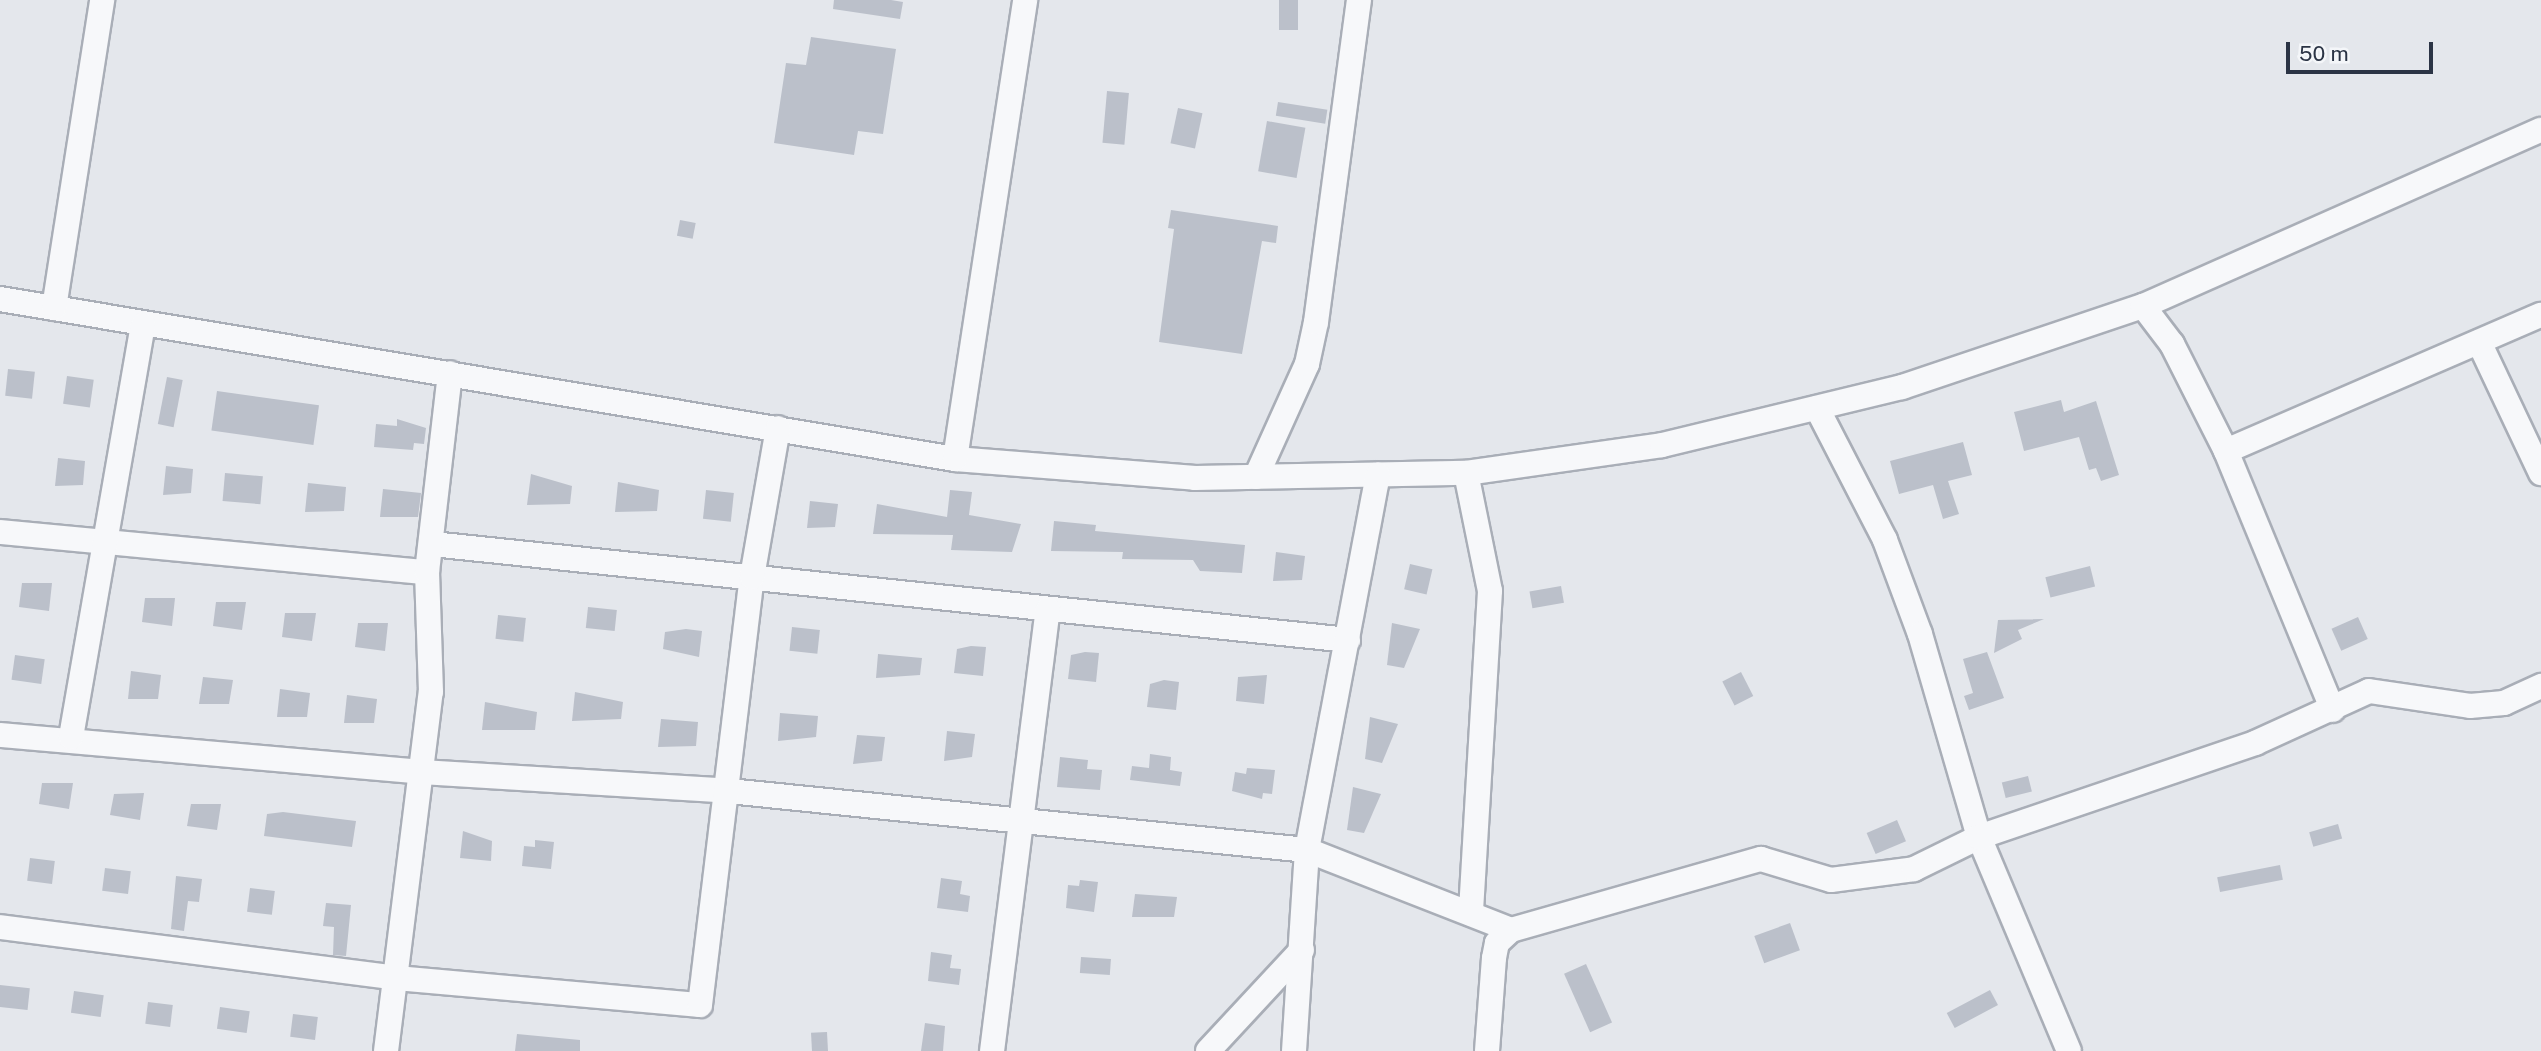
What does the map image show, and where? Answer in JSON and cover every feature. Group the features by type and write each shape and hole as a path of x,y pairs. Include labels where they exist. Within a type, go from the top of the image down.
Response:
{"street":[{"path":"54,308 102,0"},
{"path":"956,459 1025,0"},
{"path":"1256,477 1307,364 1316,322 1359,0"},
{"path":"0,299 956,459 1195,478 1466,473 1662,445 1902,387 2143,306 2541,131"},
{"path":"2143,306 2172,344 2226,451 2333,710"},
{"path":"2226,451 2541,314"},
{"path":"71,737 143,325"},
{"path":"2479,342 2541,473"},
{"path":"386,1051 431,692 427,572 450,373"},
{"path":"1817,408 1885,540 1920,634 1979,837 2069,1051"},
{"path":"0,927 397,978 700,1004 729,791 752,577 778,428"},
{"path":"1466,473 1490,591 1471,913"},
{"path":"1294,1051 1307,850 1378,475"},
{"path":"0,532 104,546 427,572"},
{"path":"432,544 1348,640"},
{"path":"992,1051 1018,824 1048,610"},
{"path":"1487,1051 1493,958 1497,943 1511,930 1761,859 1779,860 1810,877 1873,877 1914,869 1979,837 2333,710 2369,691 2470,706 2504,703 2541,685"},
{"path":"0,735 71,737 421,772 729,791 1018,824 1307,850 1511,930"},
{"path":"1208,1051 1302,950"}],"building":[{"path":"834,0 903,2 900,19 833,9"},
{"path":"1279,0 1298,0 1298,30 1279,30"},
{"path":"811,37 896,49 883,134 858,131 854,155 774,143 786,63 806,65"},
{"path":"1107,91 1129,93 1124,145 1102,143"},
{"path":"1278,102 1327,110 1325,124 1276,116"},
{"path":"1178,108 1202,113 1195,148 1171,143"},
{"path":"1267,121 1305,128 1297,178 1258,171"},
{"path":"1171,210 1278,226 1276,243 1262,241 1242,354 1159,342 1174,229 1168,228"},
{"path":"680,220 696,223 693,239 677,236"},
{"path":"8,369 35,372 32,399 5,396"},
{"path":"67,376 94,380 90,407 63,404"},
{"path":"167,377 183,380 174,427 158,424"},
{"path":"217,391 319,405 313,445 211,431"},
{"path":"2061,400 2064,412 2096,401 2119,475 2101,481 2096,468 2089,470 2079,437 2024,451 2014,412"},
{"path":"397,419 426,428 424,444 414,443 413,450 374,447 376,424 397,426"},
{"path":"1963,442 1972,475 1948,481 1959,514 1943,519 1933,485 1899,494 1890,461"},
{"path":"58,458 85,461 83,485 55,486"},
{"path":"166,466 193,469 191,493 163,495"},
{"path":"225,473 263,476 260,504 223,501"},
{"path":"531,474 572,486 570,504 527,505"},
{"path":"618,482 659,490 657,511 615,512"},
{"path":"308,483 346,487 344,511 305,512"},
{"path":"383,489 421,493 418,517 380,517"},
{"path":"706,490 734,493 731,522 703,519"},
{"path":"950,490 972,492 969,515 1021,524 1012,552 951,550 953,535 873,534 877,504 947,517"},
{"path":"810,501 838,504 835,527 807,528"},
{"path":"1054,521 1096,525 1095,531 1245,545 1242,573 1200,571 1193,560 1122,559 1123,552 1051,551"},
{"path":"1276,552 1305,556 1302,580 1273,581"},
{"path":"1410,564 1432,569 1427,595 1404,589"},
{"path":"2090,566 2095,586 2050,598 2045,577"},
{"path":"22,583 52,583 49,611 19,607"},
{"path":"1561,586 1564,603 1532,608 1529,592"},
{"path":"145,598 175,598 172,626 142,622"},
{"path":"216,602 246,602 242,630 213,626"},
{"path":"588,607 617,610 615,631 586,628"},
{"path":"285,613 316,613 312,641 282,637"},
{"path":"498,615 526,618 523,642 495,639"},
{"path":"2358,617 2368,639 2341,651 2332,629"},
{"path":"2044,619 2018,630 2022,639 1994,653 1998,620"},
{"path":"358,623 388,623 385,651 355,647"},
{"path":"1392,623 1420,629 1404,668 1387,665"},
{"path":"792,627 820,630 817,654 789,651"},
{"path":"686,629 702,631 699,657 663,649 665,632"},
{"path":"986,647 983,676 954,673 957,649"},
{"path":"1987,652 2004,698 1969,710 1964,696 1973,693 1963,659"},
{"path":"1099,653 1096,682 1068,679 1071,655"},
{"path":"878,654 922,658 920,675 876,678"},
{"path":"15,655 45,659 41,684 12,680"},
{"path":"131,671 161,675 158,699 128,699"},
{"path":"1741,672 1753,696 1735,706 1722,682"},
{"path":"1267,675 1264,704 1236,701 1238,677"},
{"path":"203,677 233,680 229,704 199,704"},
{"path":"1164,680 1179,682 1176,710 1147,707 1150,684"},
{"path":"280,689 310,693 307,717 277,717"},
{"path":"575,692 623,702 621,719 572,721"},
{"path":"347,695 377,699 374,723 344,723"},
{"path":"485,702 537,712 535,730 482,730"},
{"path":"780,713 818,716 816,737 778,741"},
{"path":"1370,717 1398,724 1382,763 1365,759"},
{"path":"661,719 698,722 696,746 658,747"},
{"path":"947,731 975,734 972,757 944,761"},
{"path":"857,735 885,737 882,761 853,764"},
{"path":"1150,754 1171,757 1170,770 1182,772 1180,786 1130,780 1132,766 1149,768"},
{"path":"1060,757 1088,760 1087,769 1102,770 1100,790 1057,787"},
{"path":"1247,768 1275,770 1272,794 1263,793 1262,799 1232,791 1235,772 1246,774"},
{"path":"2028,776 2032,792 2006,798 2002,783"},
{"path":"42,783 73,783 69,809 39,804"},
{"path":"1353,787 1381,794 1364,833 1347,830"},
{"path":"144,793 140,820 110,815 114,794"},
{"path":"191,804 221,804 217,830 187,826"},
{"path":"283,812 356,821 352,847 264,836 267,814"},
{"path":"1897,820 1906,841 1876,854 1867,833"},
{"path":"2338,824 2342,838 2313,847 2309,832"},
{"path":"463,831 492,841 491,861 460,858"},
{"path":"535,840 554,842 551,869 522,866 524,846 535,847"},
{"path":"30,858 55,861 52,884 27,881"},
{"path":"2280,865 2283,880 2220,892 2217,877"},
{"path":"105,868 131,871 128,894 102,891"},
{"path":"176,876 202,879 199,902 188,901 184,931 171,929"},
{"path":"941,878 962,881 960,894 970,896 968,912 937,908"},
{"path":"1080,880 1098,882 1094,912 1066,908 1068,885 1079,886"},
{"path":"250,888 275,891 272,915 247,912"},
{"path":"1135,894 1177,897 1174,917 1132,917"},
{"path":"326,903 351,905 346,956 333,955 334,927 323,926"},
{"path":"1790,923 1800,950 1764,963 1754,936"},
{"path":"931,952 952,955 950,968 961,969 959,985 928,981"},
{"path":"1081,957 1111,959 1110,975 1080,973"},
{"path":"1586,964 1612,1022 1590,1032 1564,974"},
{"path":"0,985 30,988 28,1010 0,1007"},
{"path":"1990,990 1998,1005 1955,1028 1947,1013"},
{"path":"74,991 104,995 101,1017 71,1013"},
{"path":"148,1002 173,1005 170,1027 145,1024"},
{"path":"220,1007 250,1011 247,1033 217,1029"},
{"path":"293,1014 318,1017 315,1040 290,1037"},
{"path":"925,1023 945,1026 943,1051 921,1051"},
{"path":"827,1032 828,1051 812,1051 811,1033"},
{"path":"517,1034 580,1040 580,1051 515,1051"}]}
